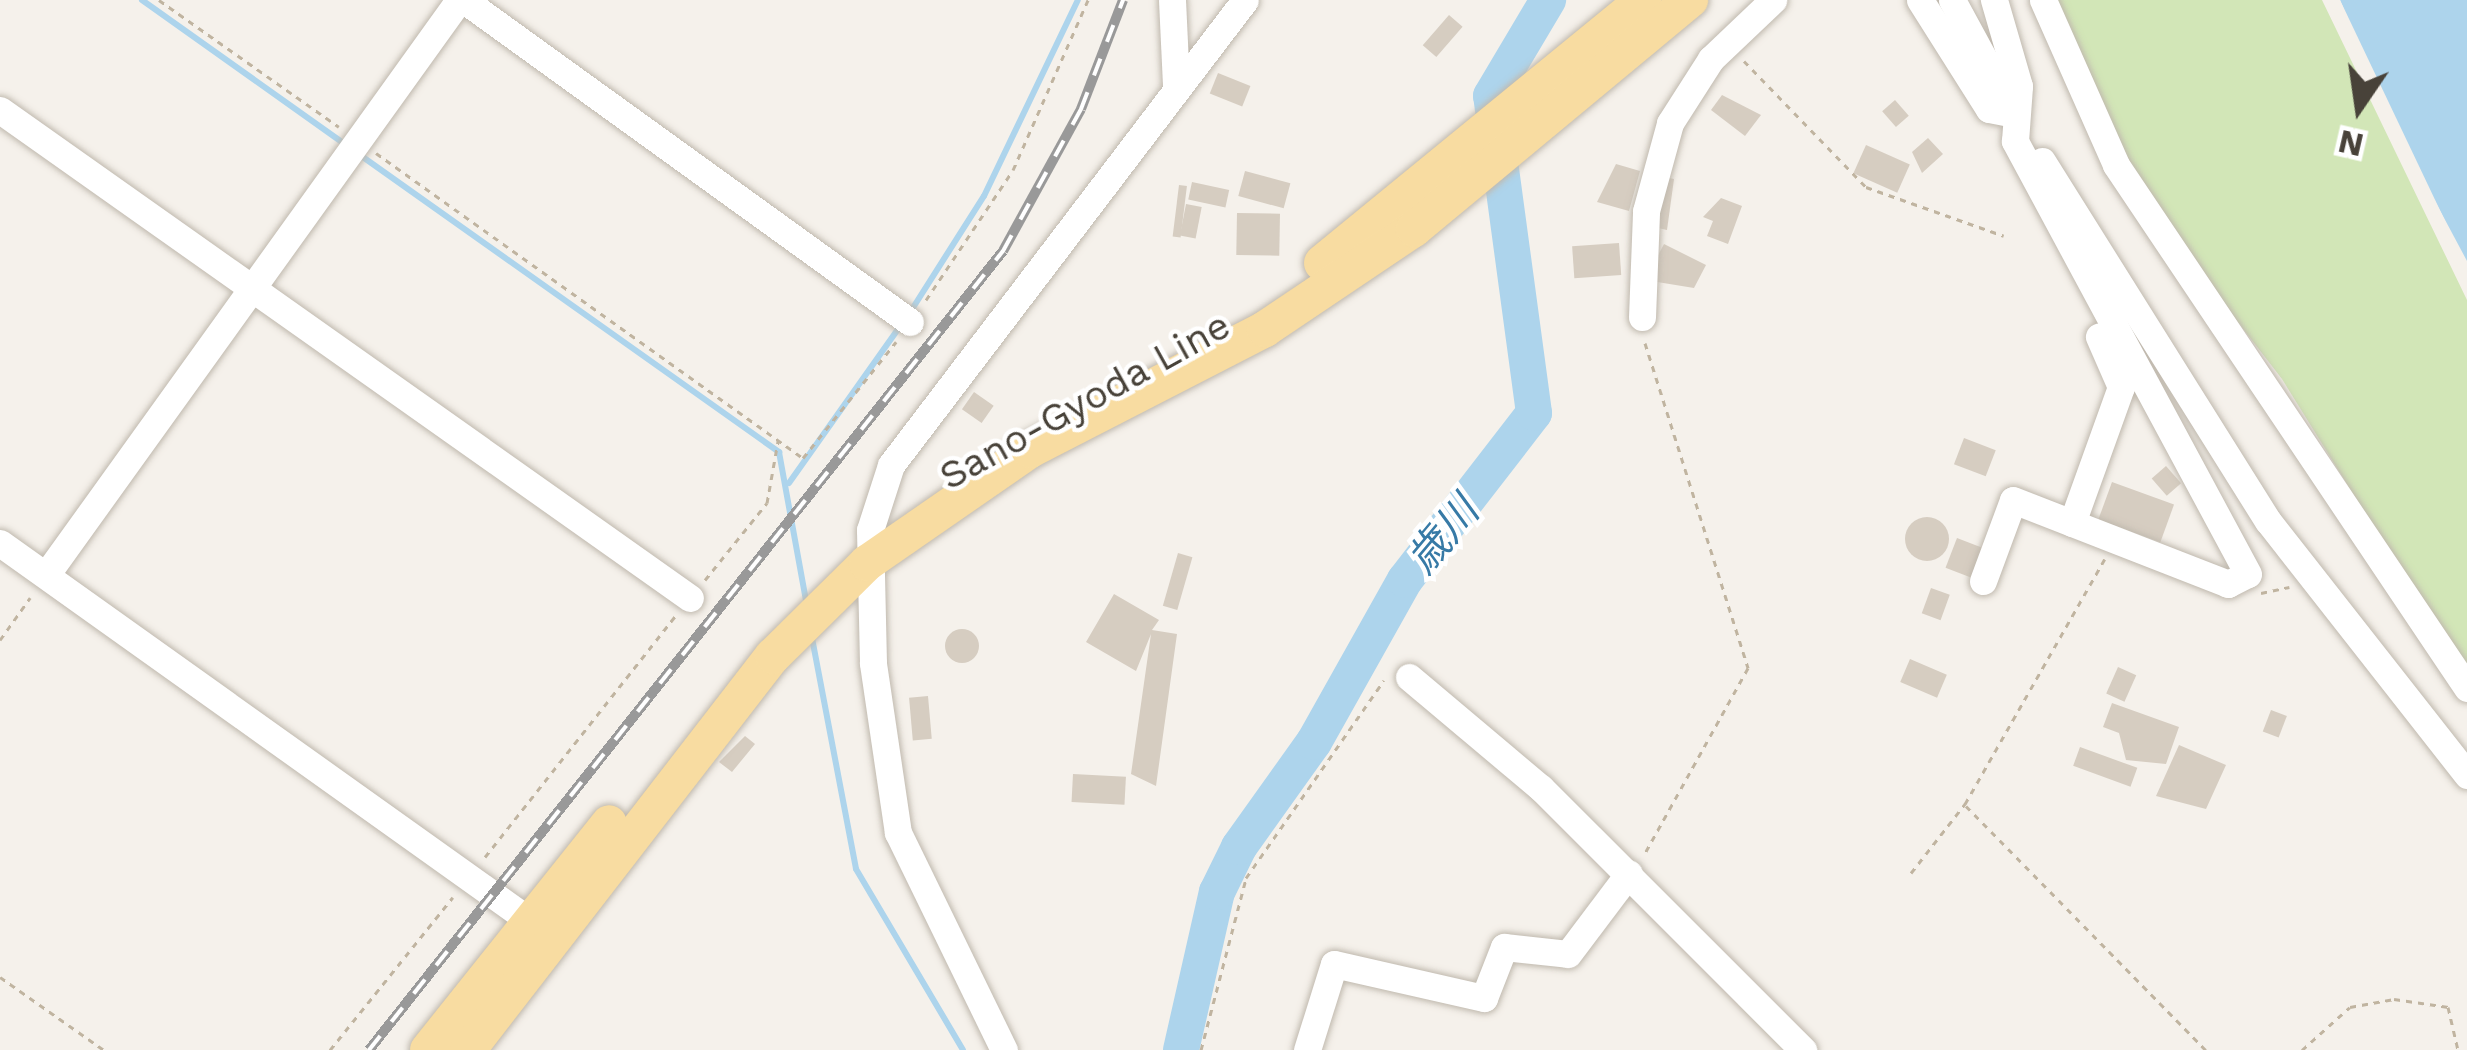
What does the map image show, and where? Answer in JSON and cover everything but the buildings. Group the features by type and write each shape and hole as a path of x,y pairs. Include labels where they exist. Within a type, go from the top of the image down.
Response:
{"main road":[{"path":"1447,184 1550,78 1643,0"},
{"path":"1447,184 1548,119 1690,0"},
{"name":"Sano-Gyoda Line","path":"428,1050 758,640 869,546 1025,426 1257,306 1447,184"},
{"name":"Sano-Gyoda Line","path":"468,1050 773,656 869,546"}],"street":[{"path":"46,575 461,0 910,322"},
{"path":"1172,0 1176,85"},
{"path":"1004,1050 898,833 869,546 892,465 1245,0"},
{"path":"1642,317 1656,168 1687,88 1773,0"},
{"path":"1920,0 1989,109 2014,113"},
{"path":"1952,0 2014,113 2255,503 2467,775"},
{"path":"1983,580 2013,500 2228,584 2248,574 2194,459 2052,218 2014,113 2019,86 1994,0"},
{"path":"2043,0 2116,165 2467,688"},
{"path":"0,110 690,598"},
{"path":"2052,218 2046,239 2121,387 2072,523"},
{"path":"0,542 530,921"},
{"path":"1409,677 1628,873 1803,1050"},
{"path":"1307,1050 1334,964 1484,998 1504,947 1568,954 1628,873"}],"path":[{"path":"159,0 778,440 810,456 910,322 1013,170 1088,0"},
{"path":"1727,42 1866,187 2004,236"},
{"path":"1628,873 1748,668 1642,317"},
{"path":"329,1050 766,502 778,440"},
{"path":"1910,874 1965,804 2114,538"},
{"path":"0,640 46,575"},
{"path":"2273,598 2299,579"},
{"path":"1201,1050 1246,878 1367,699 1384,680 1409,677"},
{"path":"1965,804 2206,1050"},
{"path":"0,977 104,1050"},
{"path":"2302,1050 2350,1007 2394,999 2449,1007 2458,1050"}],"green space":[{"path":"2043,0 2322,0 2467,300 2467,678 2282,379 2116,165"}],"water":[{"path":"2340,0 2467,0 2467,261 2388,113"}],"pier":[{"path":"2334,0 2340,0 2467,267 2382,116"}],"waterway":[{"path":"142,0 345,144"},
{"path":"909,314 984,196 1078,0"},
{"name":"歳川","path":"1181,1050 1217,892 1239,847 1314,742 1405,580 1534,413 1491,96 1548,0"},
{"path":"360,155 779,452 806,601"},
{"path":"789,483 901,325"},
{"path":"812,638 856,869 963,1050"}],"railway":[{"path":"369,1050 1003,251 1081,109 1123,0"}]}
